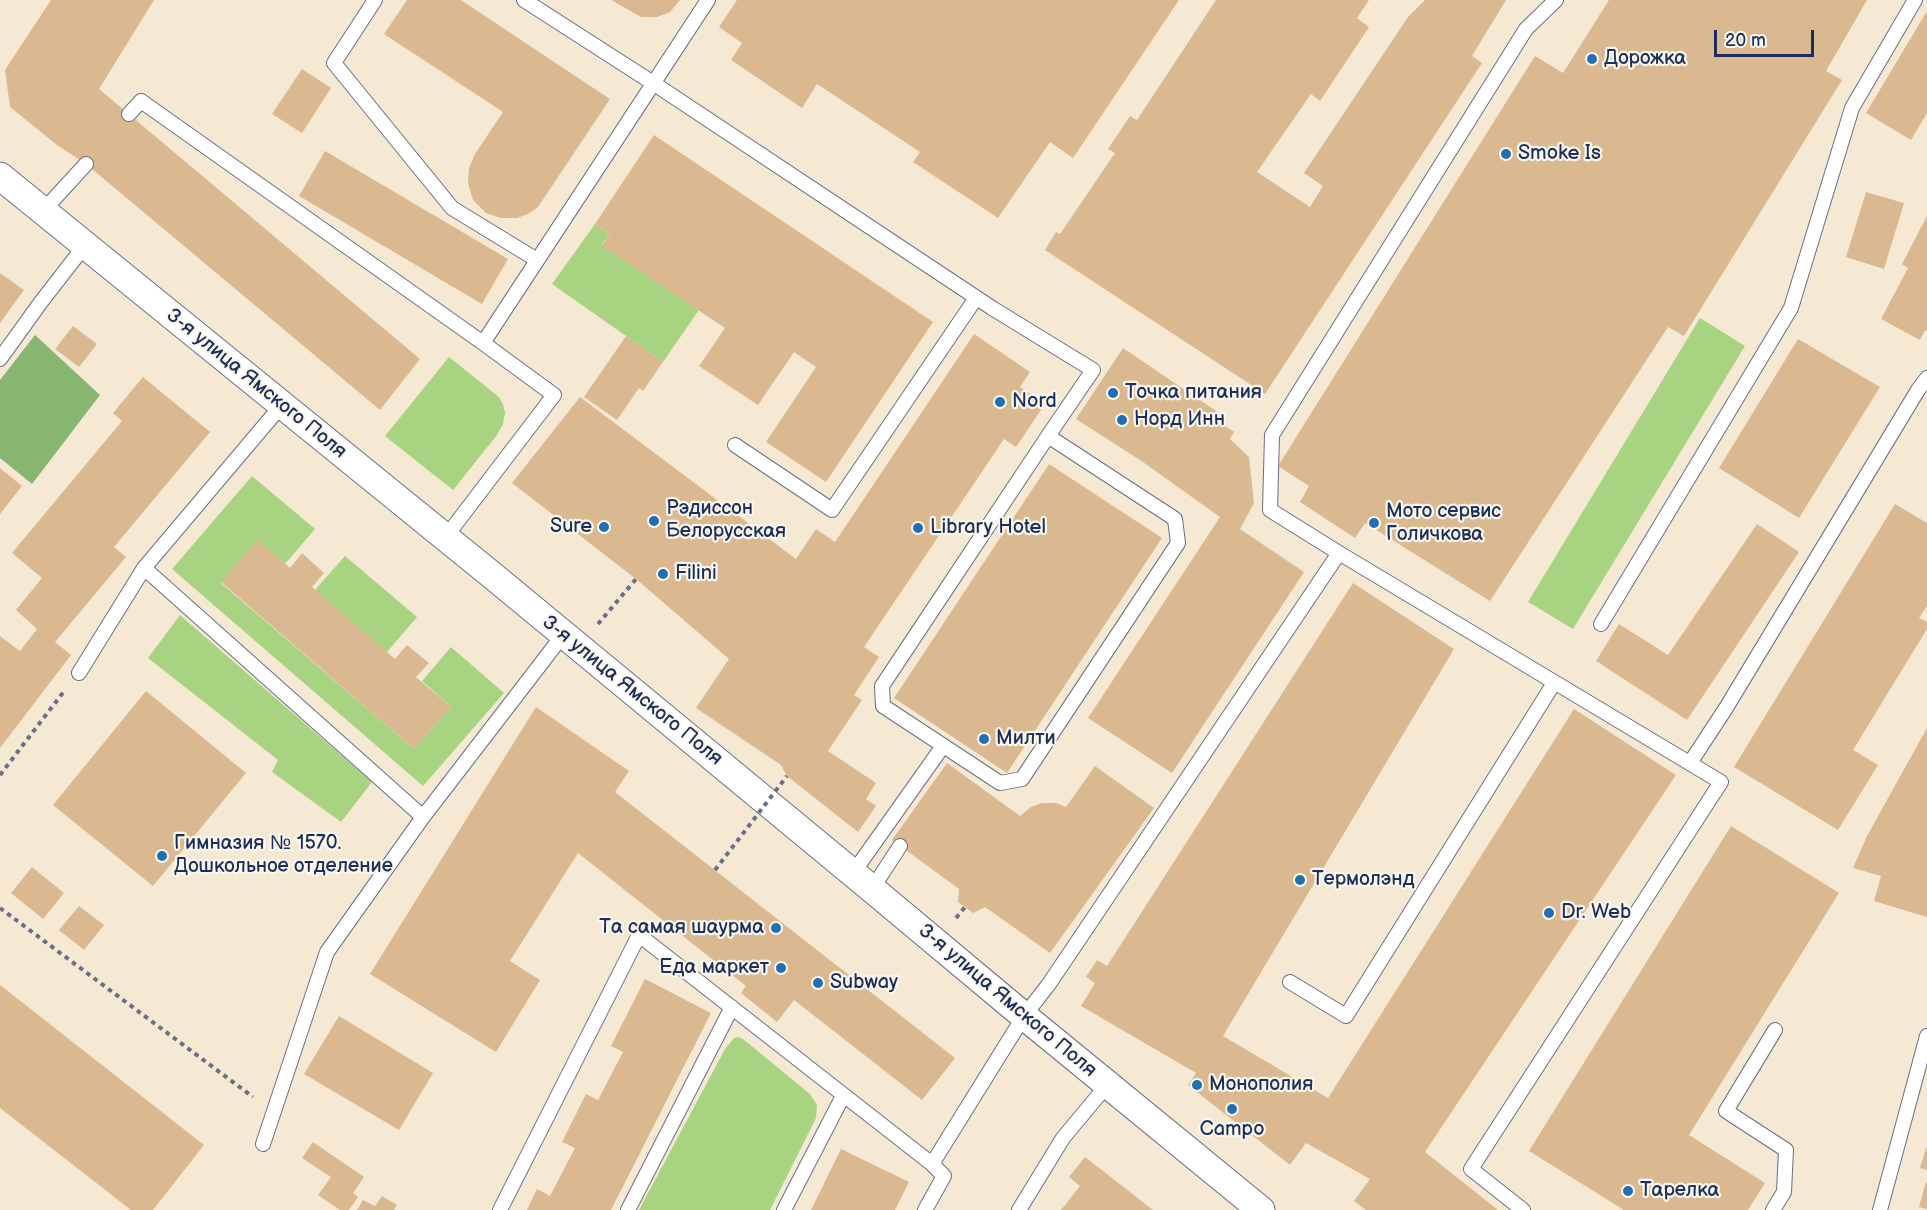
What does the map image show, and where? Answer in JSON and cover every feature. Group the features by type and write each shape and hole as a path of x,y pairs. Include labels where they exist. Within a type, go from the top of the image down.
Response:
{"street":[{"name":"3-я улица Ямского Поля","path":"0,176 445,538 1261,1210"}],"lane":[{"path":"375,0 334,63 452,208 537,260"},
{"path":"524,0 653,83 975,298 1093,370 1048,436 882,686 883,706 920,723 959,764 1000,783 1022,779 1178,543 1174,519 1048,436"},
{"path":"483,343 708,0"},
{"path":"1523,1210 1471,1169 1721,782 1270,510 1272,435 1526,28 1556,0"},
{"path":"1600,624 1791,308 1852,108 1915,0"},
{"path":"129,114 141,101 554,395 445,538"},
{"path":"43,211 86,164"},
{"path":"0,359 86,244"},
{"path":"735,445 832,510 975,298"},
{"path":"1690,763 1726,708 1927,378"},
{"path":"79,673 144,568 281,406"},
{"path":"932,1164 1024,1016 1049,984 1339,553"},
{"path":"144,568 423,817"},
{"path":"263,1144 327,952 423,817 563,635"},
{"path":"1290,982 1346,1016 1554,682"},
{"path":"862,881 943,746"},
{"path":"862,881 900,846"},
{"path":"500,1210 639,935 932,1164 944,1176 926,1210"},
{"path":"628,1210 732,1007"},
{"path":"1773,1210 1784,1192 1786,1150 1726,1111 1775,1030"},
{"path":"1880,1210 1927,1036"},
{"path":"1019,1210 1063,1138 1108,1084"},
{"path":"784,1210 843,1096"}],"path":[{"path":"596,627 636,579"},
{"path":"0,775 79,673"},
{"path":"715,870 787,776"},
{"path":"951,924 964,907"},
{"path":"0,908 273,1112"}],"green space":[{"path":"595,224 610,234 602,245 699,310 663,362 552,284"},
{"path":"1700,318 1745,346 1573,629 1528,602"},
{"path":"35,335 100,395 32,484 0,458 0,380"},
{"path":"449,357 499,397 505,413 503,424 497,435 453,490 385,436"},
{"path":"252,476 315,529 285,564 257,540 221,583 414,749 451,707 422,681 451,647 504,693 423,786 172,569"},
{"path":"345,556 417,617 387,652 315,590"},
{"path":"180,615 372,782 341,822 272,772 278,760 148,658"},
{"path":"738,1037 810,1094 817,1105 816,1118 770,1210 639,1210 725,1049 734,1038"}],"building":[{"path":"51,0 154,0 99,89 420,359 380,410 86,164 57,145 10,107 5,70"},
{"path":"407,0 461,0 610,99 538,207 528,214 517,218 501,218 486,213 473,200 468,183 469,168 475,154 503,112 384,34"},
{"path":"611,0 680,0 670,12 657,17 641,17"},
{"path":"737,0 1179,0 1073,158 1050,142 998,218 913,162 920,152 817,84 802,108 731,60 742,43 719,27"},
{"path":"1216,0 1369,0 1357,18 1369,27 1320,101 1311,94 1257,172 1310,207 1323,186 1304,173 1408,17 1425,0 1506,0 1472,56 1482,63 1265,394 1045,250 1056,232 1060,234 1115,153 1108,149 1130,116 1137,120"},
{"path":"1609,0 1867,0 1826,71 1842,80 1684,336 1668,327 1490,601 1365,523 1355,538 1300,502 1309,486 1278,466 1535,56 1563,73"},
{"path":"1927,11 1927,113 1911,140 1866,113"},
{"path":"302,69 331,88 302,133 272,114"},
{"path":"654,135 933,322 826,482 766,442 816,367 794,352 758,405 699,366 725,328 602,246 610,234 595,224"},
{"path":"325,151 508,259 482,304 299,196"},
{"path":"1866,192 1904,203 1884,269 1846,257"},
{"path":"1927,216 1927,331 1925,330 1920,340 1881,319 1908,268 1902,264"},
{"path":"0,273 24,290 0,323"},
{"path":"73,326 97,344 79,367 55,349"},
{"path":"974,334 1030,372 1020,387 1045,404 1016,447 1004,439 864,647 879,657 854,695 862,700 828,751 876,783 866,799 876,806 858,832 787,776 781,765 696,708 729,659 636,579 512,483 580,397 796,559 816,529 835,542"},
{"path":"626,336 663,362 643,391 639,388 617,420 584,397"},
{"path":"1798,339 1880,387 1799,518 1719,468"},
{"path":"1123,348 1222,415 1218,421 1234,432 1230,439 1249,457 1254,503 1240,529 1304,572 1172,773 1088,718 1220,517 1140,460 1076,419"},
{"path":"143,377 210,432 114,547 126,557 55,642 71,655 0,748 0,636 20,651 37,629 16,610 42,578 12,553 122,421 113,413"},
{"path":"1049,464 1162,538 1007,773 894,698"},
{"path":"0,468 22,486 0,514"},
{"path":"1895,504 1927,523 1927,606 1919,618 1927,622 1927,629 1853,750 1878,765 1838,830 1734,767"},
{"path":"1757,524 1799,552 1687,720 1596,661 1619,624 1668,655"},
{"path":"257,540 290,568 302,553 324,573 312,587 395,659 407,645 429,663 416,677 451,707 414,749 221,582"},
{"path":"1353,583 1454,649 1223,1036 1328,1098 1574,709 1676,775 1425,1152 1498,1210 1366,1210 1354,1201 1370,1179 1306,1143 1290,1165 1188,1085 1196,1073 1081,1006 1095,983 1086,977 1097,960 1107,966"},
{"path":"146,691 246,773 153,886 53,805"},
{"path":"536,707 629,771 615,792 955,1058 922,1100 794,1000 777,1022 741,993 746,986 578,853 510,961 540,980 496,1052 370,974"},
{"path":"1927,728 1927,917 1874,901 1881,876 1853,868 1867,836"},
{"path":"947,763 1020,816 1031,807 1042,803 1056,803 1066,807 1095,766 1154,808 1050,953 985,907 973,913 958,902 959,889 892,840"},
{"path":"1731,826 1839,893 1689,1135 1765,1183 1748,1210 1624,1210 1529,1151"},
{"path":"32,867 64,893 43,919 11,893"},
{"path":"79,906 104,925 84,950 59,930"},
{"path":"645,979 711,1013 611,1210 527,1210 537,1189 550,1196 575,1148 562,1142 586,1094 598,1100 623,1052 611,1046"},
{"path":"0,985 204,1145 153,1210 131,1210 0,1108"},
{"path":"339,1016 433,1073 399,1130 304,1074"},
{"path":"313,1142 364,1177 353,1193 358,1197 349,1210 340,1210 318,1195 331,1177 302,1158"},
{"path":"1927,1148 1927,1170 1920,1168"},
{"path":"841,1149 909,1182 895,1210 811,1210"},
{"path":"1085,1157 1153,1210 1061,1210 1080,1186 1069,1177"},
{"path":"1927,1182 1927,1209 1919,1207"},
{"path":"382,1196 397,1205 394,1210 357,1210 363,1200 375,1206"}],"place":[{"name":"Дорожка","path":"1592,59"},
{"name":"Smoke Is","path":"1506,154"},
{"name":"Точка питания","path":"1113,393"},
{"name":"Nord","path":"1000,402"},
{"name":"Норд Инн","path":"1122,420"},
{"name":"Рэдиссон Белорусская","path":"654,521"},
{"name":"Мото сервис Голичкова","path":"1374,523"},
{"name":"Sure","path":"604,527"},
{"name":"Library Hotel","path":"918,528"},
{"name":"Filini","path":"663,574"},
{"name":"Милти","path":"984,739"},
{"name":"Гимназия № 1570. Дошкольное отделение","path":"162,856"},
{"name":"Термолэнд","path":"1300,880"},
{"name":"Dr. Web","path":"1549,913"},
{"name":"Та самая шаурма","path":"776,928"},
{"name":"Еда маркет","path":"781,968"},
{"name":"Subway","path":"818,983"},
{"name":"Монополия","path":"1197,1085"},
{"name":"Campo","path":"1232,1109"},
{"name":"Тарелка","path":"1628,1191"}]}
